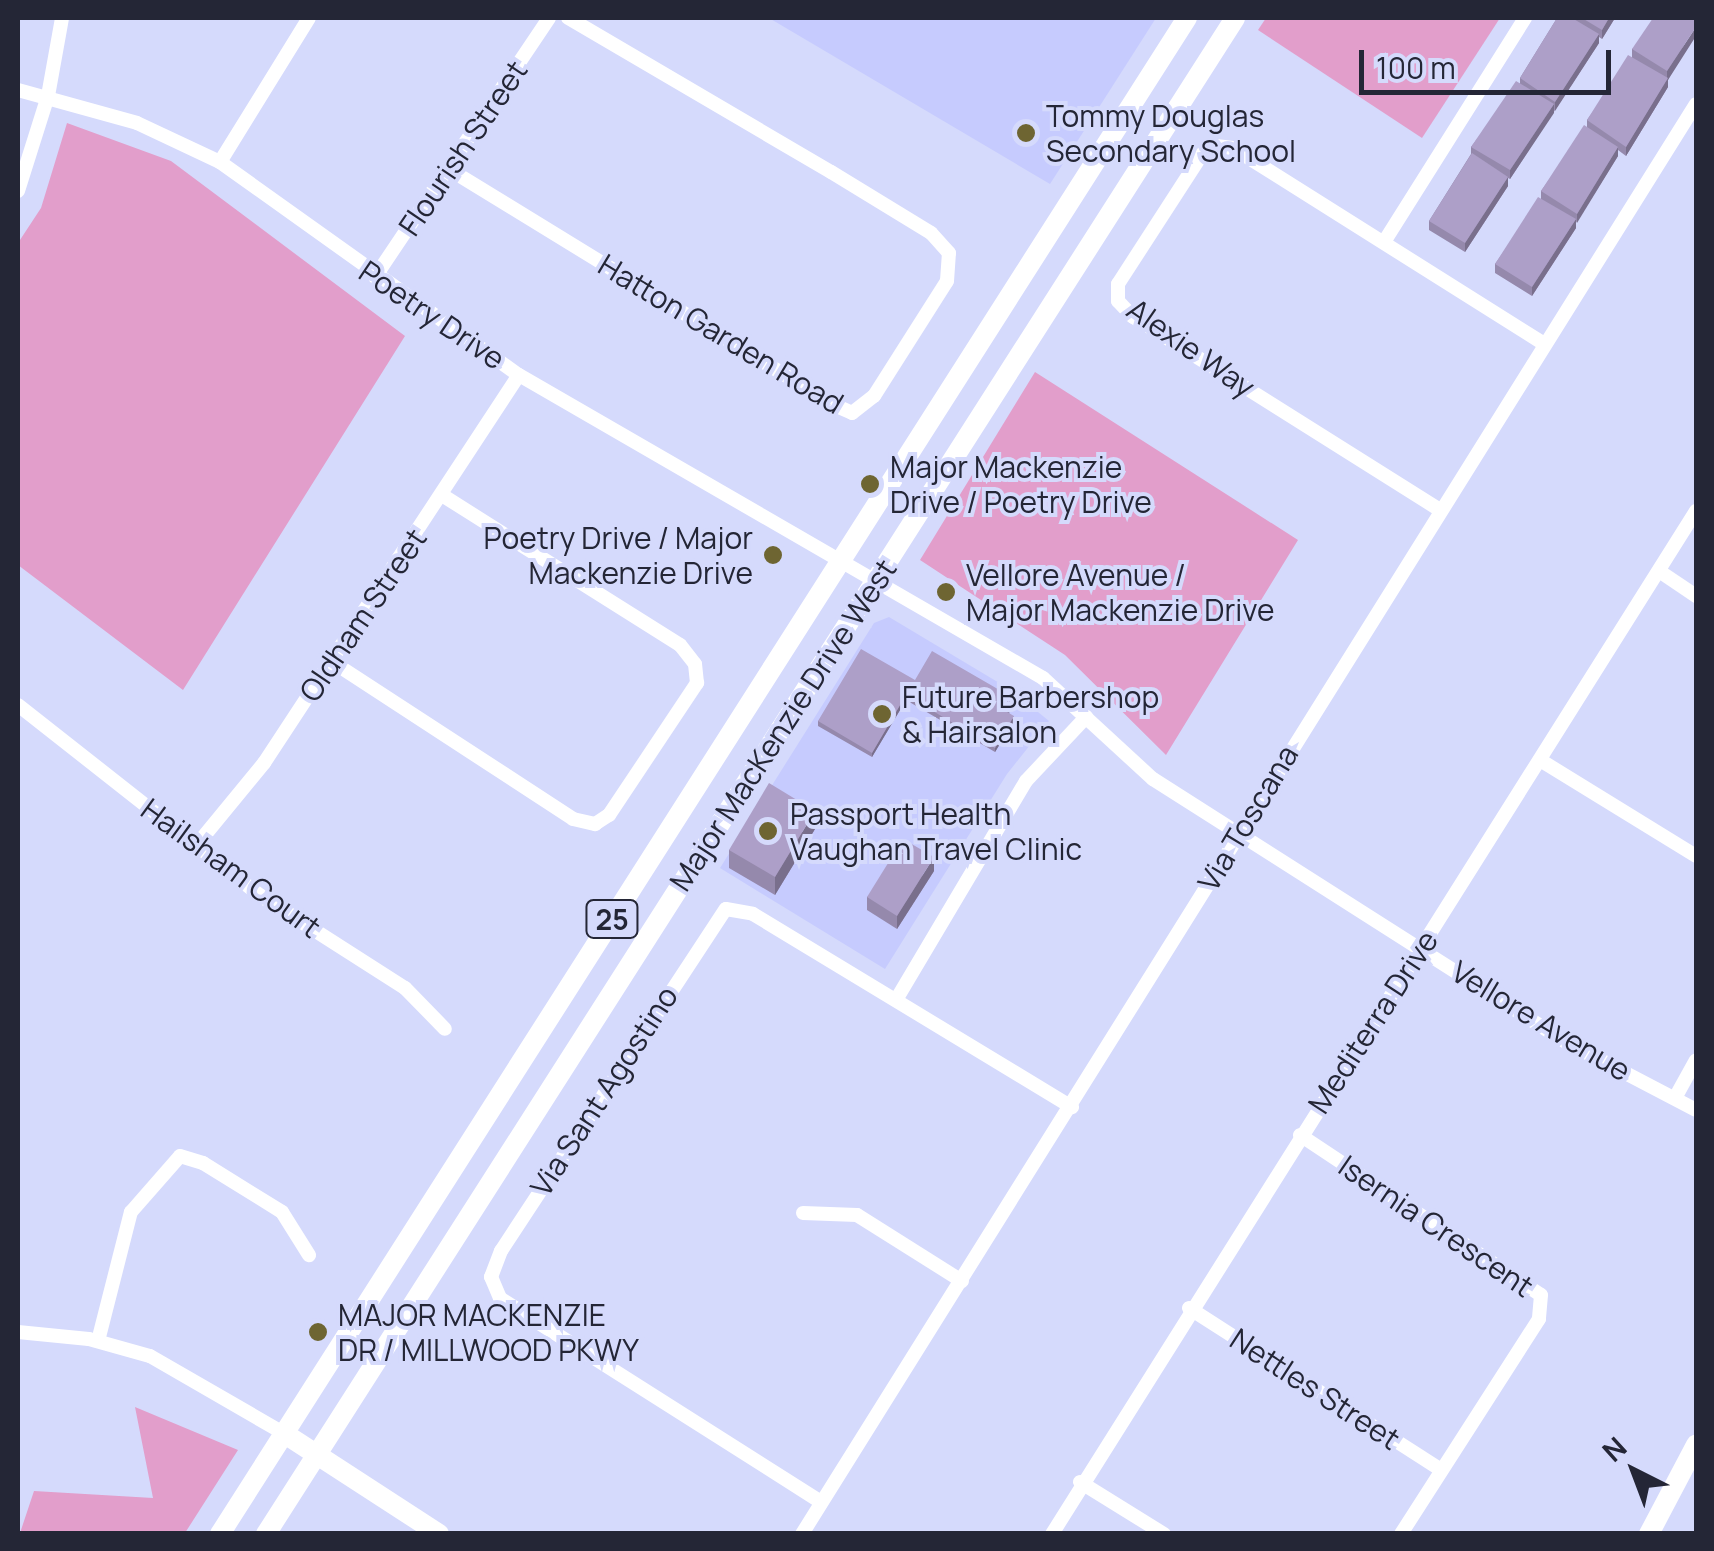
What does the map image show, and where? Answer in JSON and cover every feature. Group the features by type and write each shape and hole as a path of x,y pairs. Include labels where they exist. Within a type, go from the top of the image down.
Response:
{"main road":[{"name":"Major MacKenzie Drive West","path":"220,1534 1187,18"},
{"name":"Major MacKenzie Drive West","path":"266,1534 1236,18"},
{"path":"285,1434 439,1534"},
{"path":"1649,1534 1696,1445"}],"street":[{"path":"18,192 48,96 62,18"},
{"path":"220,162 309,18"},
{"name":"Flourish Street","path":"375,277 452,172 549,18"},
{"name":"Hatton Garden Road","path":"452,172 832,404 852,413 874,396 948,281 949,253 881,202 568,18"},
{"path":"1384,242 1526,18"},
{"name":"Poetry Drive","path":"18,90 137,123 220,162 375,277 520,375 842,560"},
{"name":"Via Toscana","path":"802,1534 1072,1107 1543,343 1696,104"},
{"name":"Alexie Way","path":"1440,510 1118,301 1118,284 1202,154 1216,146 1233,148 1543,343"},
{"name":"Oldham Street","path":"196,846 264,762 520,375"},
{"path":"332,661 573,819 595,824 609,816 697,683 694,664 680,645 443,496"},
{"name":"Mediterra Drive","path":"1052,1534 1080,1482 1189,1308 1422,949 1696,511"},
{"name":"Vellore Avenue","path":"842,560 1042,678 1140,769 1238,834 1568,1043 1696,1110"},
{"path":"1659,572 1696,596"},
{"name":"Hailsham Court","path":"18,705 196,846 405,988 444,1030"},
{"path":"896,1000 1026,781 1086,717"},
{"path":"1540,760 1696,856"},
{"name":"Via Sant Agostino","path":"821,1502 510,1306 492,1277 522,1218 726,909 745,910 1072,1107"},
{"path":"1676,1098 1696,1060"},
{"name":"Isernia Crescent","path":"1300,1135 1542,1294 1538,1319 1401,1534"},
{"path":"98,1341 131,1212 180,1156 202,1163 282,1212 309,1255"},
{"path":"803,1214 857,1215 962,1281"},
{"name":"Nettles Street","path":"1189,1308 1441,1470"},
{"path":"18,1332 98,1341 150,1356 285,1434"},
{"path":"1080,1482 1164,1534"}],"shaded area":[{"name":"Tommy Douglas Secondary School","path":"769,18 1156,18 1050,184"},
{"path":"1266,18 1500,18 1422,138 1258,30"},
{"path":"67,123 171,161 405,336 183,690 18,565 18,243 41,208"},
{"path":"1035,372 1298,540 1166,755 1065,655 920,560"},
{"path":"889,617 1011,690 1049,721 1007,774 885,969 720,868 874,623"},
{"path":"135,1407 238,1450 185,1533 20,1533 34,1491 153,1498"}],"building":[{"path":"1557,18 1572,18 1599,34 1555,102 1520,78"},
{"path":"1582,18 1609,18 1602,30"},
{"path":"1653,18 1696,18 1696,27 1667,71 1632,49"},
{"path":"1628,55 1668,78 1626,147 1587,120"},
{"path":"1516,81 1554,104 1510,170 1471,147"},
{"path":"1584,125 1618,147 1577,214 1541,191"},
{"path":"1472,153 1508,177 1465,243 1429,221"},
{"path":"1538,197 1576,219 1532,287 1495,264"},
{"path":"861,649 915,680 932,651 1015,699 1007,712 1014,716 995,748 906,695 872,753 818,721"},
{"path":"769,783 815,811 775,877 729,850"},
{"path":"903,839 934,857 897,916 867,897"}],"place":[{"name":"Tommy Douglas Secondary School","path":"1026,133"},
{"name":"Major Mackenzie Drive / Poetry Drive","path":"870,484"},
{"name":"Poetry Drive / Major Mackenzie Drive","path":"773,555"},
{"name":"Vellore Avenue / Major Mackenzie Drive","path":"946,592"},
{"name":"Future Barbershop & Hairsalon","path":"882,714"},
{"name":"Passport Health Vaughan Travel Clinic","path":"768,831"},
{"name":"MAJOR MACKENZIE DR / MILLWOOD PKWY","path":"318,1332"}]}
